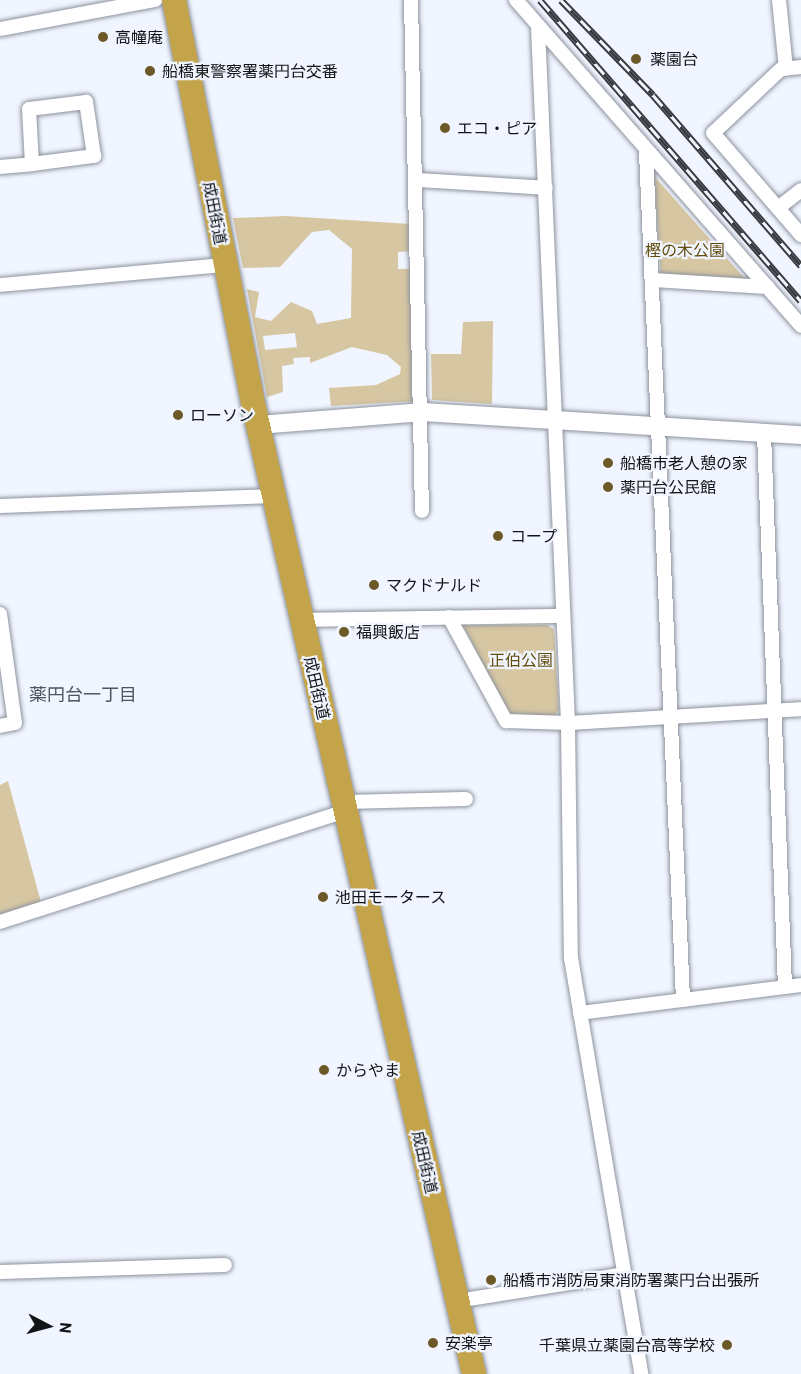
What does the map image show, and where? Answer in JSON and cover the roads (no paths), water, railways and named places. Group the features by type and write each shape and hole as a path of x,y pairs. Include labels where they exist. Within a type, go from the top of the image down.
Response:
{"highway":[{"name":"成田街道","path":"174,0 258,425 474,1374"}],"street":[{"path":"0,29 155,0"},
{"path":"411,0 423,412 422,511"},
{"path":"516,0 646,152 801,326"},
{"path":"779,0 786,69"},
{"path":"538,27 568,723 571,957 641,1374"},
{"path":"801,67 786,69 713,133 801,235"},
{"path":"0,167 32,164 94,156 86,102 29,109 32,164"},
{"path":"646,152 683,1000"},
{"path":"417,180 546,188"},
{"path":"778,208 801,190"},
{"path":"0,284 225,265"},
{"path":"652,280 768,287"},
{"path":"258,425 423,412 801,435"},
{"path":"764,433 785,987"},
{"path":"0,506 274,496"},
{"path":"0,614 15,723 0,726"},
{"path":"302,620 563,616"},
{"path":"449,617 506,721 568,723 801,709"},
{"path":"0,922 345,807 466,799"},
{"path":"580,1013 801,985"},
{"path":"0,1272 225,1266"},
{"path":"457,1301 625,1274"}],"railway":[{"path":"540,0 801,301"},
{"path":"561,0 653,95 801,266"}],"place":[{"name":"高幢庵","path":"103,37"},
{"name":"薬園台","path":"636,59"},
{"name":"船橋東警察署薬円台交番","path":"150,71"},
{"name":"エコ・ピア","path":"445,128"},
{"name":"ローソン","path":"178,415"},
{"name":"船橋市老人憩の家","path":"608,463"},
{"name":"薬円台公民館","path":"608,487"},
{"name":"コープ","path":"498,536"},
{"name":"マクドナルド","path":"374,585"},
{"name":"福興飯店","path":"344,632"},
{"name":"池田モータース","path":"323,897"},
{"name":"からやま","path":"324,1070"},
{"name":"船橋市消防局東消防署薬円台出張所","path":"491,1280"},
{"name":"安楽亭","path":"433,1343"},
{"name":"千葉県立薬園台高等学校","path":"727,1345"}],"district":[{"name":"薬円台一丁目","path":"83,694"}],"park label":[{"name":"樫の木公園","path":"685,250"},
{"name":"正伯公園","path":"521,660"}]}
